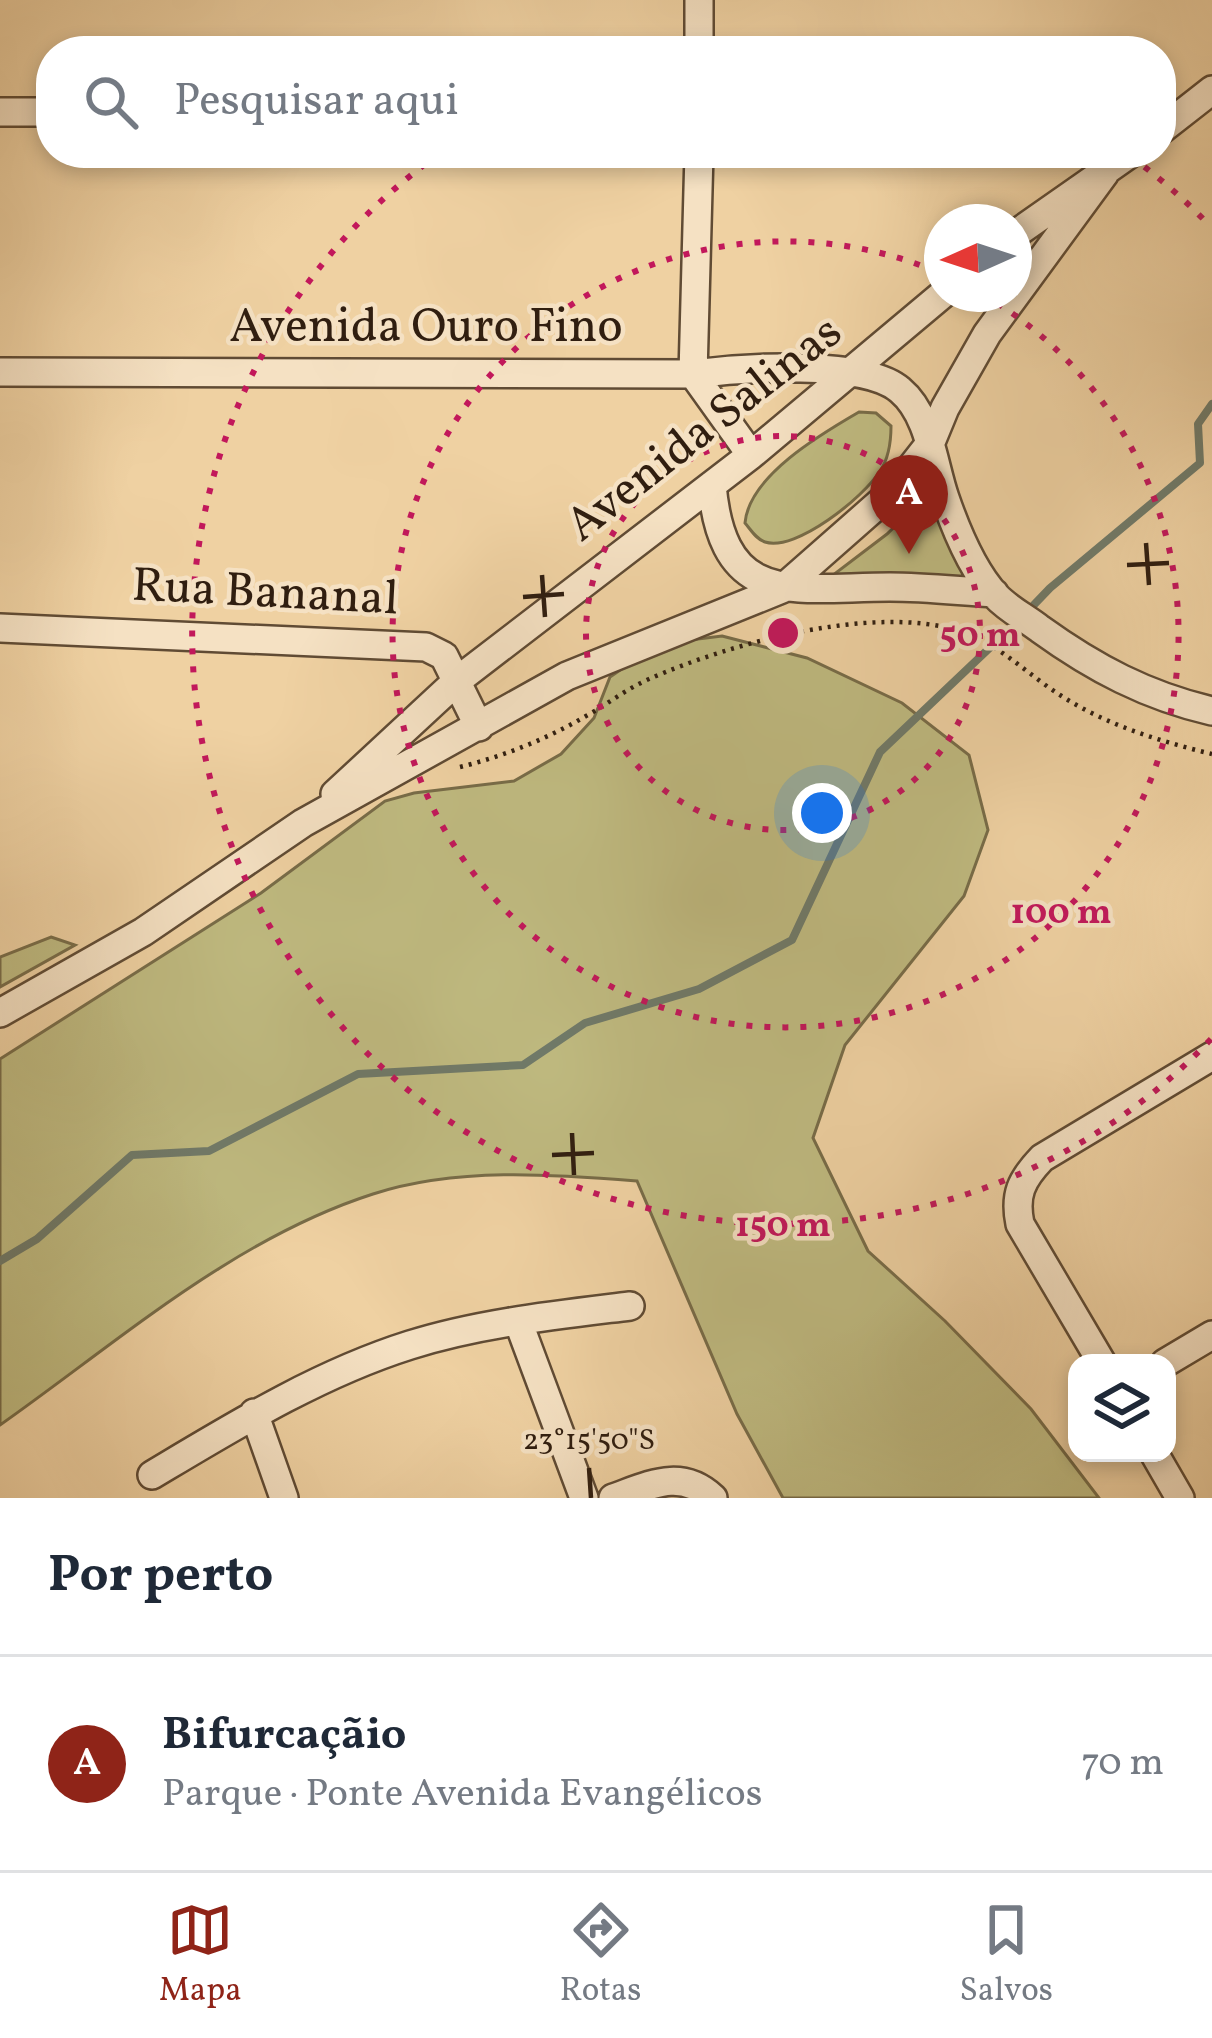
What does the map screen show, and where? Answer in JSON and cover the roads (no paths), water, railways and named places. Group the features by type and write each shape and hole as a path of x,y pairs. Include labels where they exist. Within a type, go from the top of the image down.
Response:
{"street":[{"path":"699,0 699,36"},
{"path":"1176,118 1212,90"},
{"path":"0,112 36,112"},
{"path":"698,168 693,374 751,454"},
{"name":"Avenida Salinas","path":"1032,223 1111,168"},
{"name":"Avenida Salinas","path":"0,1013 143,932 304,824 478,727 612,655 782,589 892,493 931,442 987,334 1106,172"},
{"name":"Avenida Salinas","path":"304,824 458,680 851,375 924,311"},
{"name":"Avenida Ouro Fino","path":"0,372 693,374 800,366 872,378 902,391 931,442 955,524 999,598"},
{"path":"712,485 717,529 727,551 742,566 782,589 895,587 999,598 1108,675 1212,711"},
{"name":"Rua Bananal","path":"0,628 426,646 444,656 478,727"},
{"path":"1097,1354 1020,1224 1015,1199 1026,1175 1042,1158 1212,1056"},
{"path":"152,1475 254,1414 410,1345 518,1321 630,1306"},
{"path":"518,1321 584,1498"},
{"path":"1176,1356 1212,1335"},
{"path":"254,1414 284,1498"},
{"path":"1159,1462 1180,1498"},
{"path":"613,1498 676,1478 694,1483 713,1498"}],"waterway":[{"path":"1027,612 1200,463 1198,424 1212,404"},
{"path":"0,1261 37,1239 132,1155 209,1151 358,1074 523,1065 585,1023 699,989 792,940 880,752 1016,623"}],"place":[{"name":"Bifurcaçãio","path":"909,554"}]}
